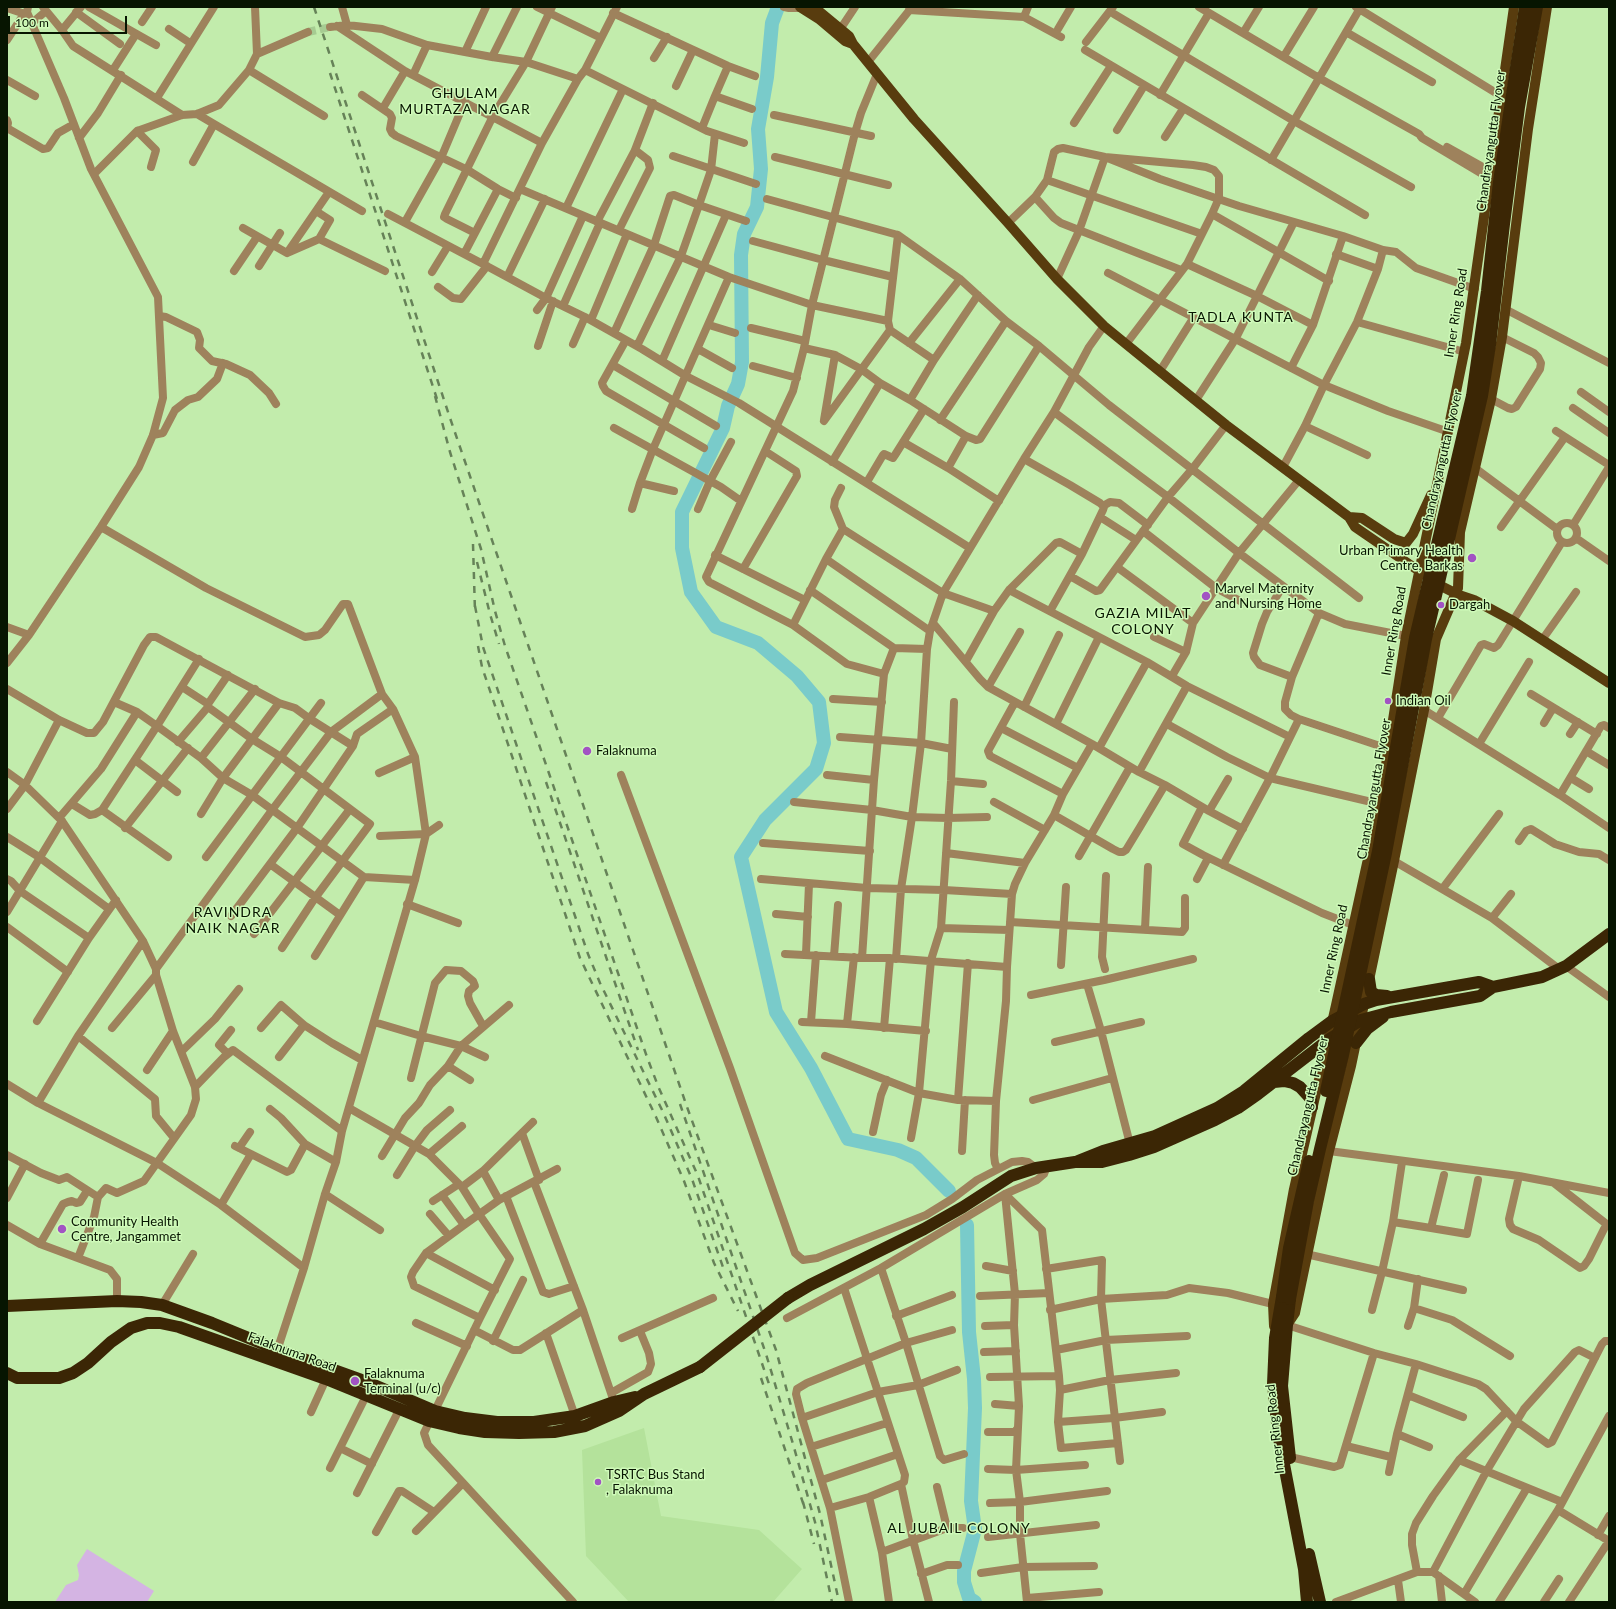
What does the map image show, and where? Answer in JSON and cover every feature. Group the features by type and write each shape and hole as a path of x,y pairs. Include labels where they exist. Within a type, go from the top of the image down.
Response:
{"highway":[{"name":"Chandrayangutta Flyover","path":"1275,1338 1297,1212 1335,1053 1378,850 1415,638 1472,396 1487,291 1500,174 1525,7"},
{"name":"Chandrayangutta Flyover","path":"1287,1325 1282,1300 1312,1186 1343,1055 1386,853 1433,610 1482,396 1490,345 1518,115 1538,7"},
{"path":"1075,1162 1102,1162 1154,1147 1191,1132 1238,1108 1328,1040 1361,1020 1391,1012 1480,996 1493,987 1542,977 1562,968 1609,934"},
{"path":"1369,979 1370,991 1374,995 1402,995"},
{"path":"1075,1162 1088,1156 1155,1136 1217,1108 1244,1091 1332,1021 1364,1004 1402,995 1479,982 1493,987"},
{"path":"1356,1043 1367,1030 1391,1012"},
{"path":"1309,1038 1312,1036 1318,1039 1320,1042 1317,1048"},
{"path":"1274,1082 1284,1081 1293,1083 1300,1087 1311,1099 1312,1107"},
{"name":"Falaknuma Road","path":"7,1306 117,1301 162,1305 212,1323 326,1379 400,1408 432,1416 497,1422 519,1428 554,1432 586,1426 619,1411 644,1394 700,1366 788,1298 810,1285 924,1229 963,1207 1011,1176 1041,1167 1075,1162"},
{"name":"Falaknuma Road","path":"7,1373 17,1378 59,1378 73,1373 88,1363 111,1342 131,1328 147,1323 160,1323 179,1327 367,1382 432,1416"},
{"name":"Inner Ring Road","path":"1287,1325 1282,1386 1290,1457 1320,1602"},
{"name":"Inner Ring Road","path":"1275,1338 1273,1384 1278,1433 1304,1569 1307,1602"},
{"name":"Falaknuma Road","path":"519,1428 534,1422 576,1416 612,1397 644,1394"}],"main road":[{"path":"800,7 819,19 845,42 853,44"},
{"path":"814,7 849,36 853,44 914,119 1057,279 1104,326 1226,425 1349,517 1355,527 1419,571 1456,594 1474,600 1513,620 1609,683"},
{"name":"Inner Ring Road","path":"1328,1040 1380,804 1406,636 1465,352 1475,289 1489,174 1514,7"},
{"path":"1364,1004 1424,710 1436,639 1458,588 1460,532 1479,452 1502,337 1528,129 1547,7"},
{"path":"1349,517 1362,518 1394,539 1406,543 1413,534 1431,496 1440,457 1446,446 1479,452"},
{"name":"Inner Ring Road","path":"1287,1325 1295,1313 1306,1254 1329,1151 1356,1043 1364,1004"},
{"path":"1282,1300 1294,1189 1328,1040"}],"street":[{"path":"89,7 156,45"},
{"path":"142,22 152,7"},
{"path":"157,98 190,43 214,7"},
{"path":"94,174 137,131 182,115 197,114 219,105 249,70 257,54 255,7"},
{"path":"342,7 348,25"},
{"path":"465,52 486,7"},
{"path":"492,57 516,7"},
{"path":"537,7 550,10 601,38"},
{"path":"786,8 800,7"},
{"path":"841,28 855,7"},
{"path":"1024,17 1028,7"},
{"path":"1058,28 1071,7"},
{"path":"1243,33 1259,7"},
{"path":"1284,56 1314,7"},
{"path":"7,8 28,15 94,174 158,297 163,398 153,436 138,467 101,527 29,635 7,663"},
{"path":"1270,160 1346,32 1357,8 1501,96"},
{"path":"7,40 28,15 44,9 62,30 73,46 182,115"},
{"path":"868,62 911,9 1024,17 1061,37"},
{"path":"1160,95 1184,56 1203,9 1319,78 1419,134 1422,138 1489,174"},
{"path":"62,30 78,10 120,44"},
{"path":"475,233 444,217 447,207 492,116 538,40 550,10"},
{"path":"438,287 454,298 461,300 485,265 542,142 578,79 585,70 615,10 693,50 728,66 755,76"},
{"path":"1365,215 1144,86 1111,66 1086,46 1113,10 1184,56 1294,121 1411,186"},
{"path":"542,142 409,73 333,27 348,25 382,29 426,46 526,62 578,79"},
{"path":"169,29 190,43"},
{"path":"257,54 308,32"},
{"path":"1346,32 1432,82"},
{"path":"113,70 136,34"},
{"path":"654,58 667,37"},
{"path":"383,108 409,73 426,46"},
{"path":"676,86 693,50"},
{"path":"702,128 728,66"},
{"path":"1074,122 1111,66"},
{"path":"249,70 324,116"},
{"path":"585,70 715,134 744,143"},
{"path":"877,74 861,113 855,133 835,218 812,305 797,378 788,404 776,426 706,577 708,582 793,625 847,664 884,674"},
{"path":"79,138 98,113 121,75"},
{"path":"7,80 35,96"},
{"path":"1117,130 1144,86"},
{"path":"566,208 623,89"},
{"path":"362,95 390,114 392,118 390,129 392,133 466,169 498,189 516,198"},
{"path":"715,96 752,109"},
{"path":"405,222 441,158 465,101"},
{"path":"564,306 599,222 635,150 653,103"},
{"path":"1165,137 1183,109"},
{"path":"197,114 362,211"},
{"path":"774,115 871,136"},
{"path":"7,120 7,128 43,149 48,148 58,134 74,124"},
{"path":"193,162 214,124"},
{"path":"137,131 156,150 151,167"},
{"path":"638,346 681,256 711,170 715,134"},
{"path":"1008,223 1035,197 1047,180 1054,152 1058,148 1081,151 1105,158 1160,179 1239,206 1400,254 1409,264 1416,268 1475,289"},
{"path":"573,344 588,319 650,168 648,160 635,150"},
{"path":"673,156 756,184"},
{"path":"774,157 888,185"},
{"path":"1057,279 1079,231 1105,158"},
{"path":"1105,158 1206,167 1214,170 1219,176 1219,198 1184,267 1126,344"},
{"path":"1047,180 1092,197 1202,234"},
{"path":"464,254 498,189"},
{"path":"520,189 751,285 812,305 889,325 909,343 934,360"},
{"path":"287,253 329,192"},
{"path":"614,333 654,245 670,196 674,196 699,206 746,221"},
{"path":"1035,197 1054,218 1061,223 1079,231 1184,267 1257,296 1313,325"},
{"path":"507,277 544,199"},
{"path":"767,199 898,235 960,279 1006,321 1039,346 1109,405 1193,468 1359,598"},
{"path":"287,253 319,239 330,220 316,211"},
{"path":"388,214 564,306 638,346 686,376 739,403 970,548"},
{"path":"1212,214 1329,281"},
{"path":"662,361 726,215"},
{"path":"538,346 550,300 583,216"},
{"path":"1196,400 1236,338 1294,222"},
{"path":"243,228 287,253"},
{"path":"259,266 280,233"},
{"path":"835,355 824,421 861,369 889,325 898,235"},
{"path":"1291,368 1313,325 1343,236"},
{"path":"234,271 257,237"},
{"path":"319,239 385,271"},
{"path":"753,240 893,277"},
{"path":"432,272 448,246"},
{"path":"1282,467 1305,426 1324,385 1357,322 1378,269 1383,250"},
{"path":"1336,254 1378,269"},
{"path":"1108,273 1236,338 1324,385 1388,411 1449,432"},
{"path":"632,509 653,449 674,400 733,278"},
{"path":"909,343 960,279"},
{"path":"910,400 934,360 978,295"},
{"path":"537,310 550,300"},
{"path":"1505,309 1609,363"},
{"path":"159,316 166,317 197,332 200,340 199,348 212,361 223,363 250,375 269,393 276,404"},
{"path":"1160,371 1194,317"},
{"path":"940,420 1006,321"},
{"path":"1357,322 1465,352"},
{"path":"709,325 735,334"},
{"path":"884,1028 921,743 927,649 932,627 943,594 1054,412 1089,347 1104,326"},
{"path":"751,328 835,355 861,369 880,383 910,400 966,436 976,440 980,439 1039,346"},
{"path":"1490,399 1508,408 1512,409 1516,407 1540,369 1541,363 1534,353 1502,337"},
{"path":"626,340 602,383 602,386 606,391 704,448"},
{"path":"698,349 732,368"},
{"path":"153,436 163,433 175,410 188,400 198,398 217,379 223,363"},
{"path":"613,365 716,426"},
{"path":"753,366 797,378"},
{"path":"832,462 880,383"},
{"path":"1580,392 1609,412"},
{"path":"1573,408 1609,433"},
{"path":"867,482 884,454 893,458 924,409"},
{"path":"1054,412 1319,613 1345,624 1406,636"},
{"path":"1070,576 1098,591 1168,497 1193,468 1226,425"},
{"path":"1305,426 1367,455"},
{"path":"614,428 710,481 741,501"},
{"path":"1556,431 1609,466 1606,479 1573,525"},
{"path":"948,468 966,436"},
{"path":"1501,527 1565,437"},
{"path":"698,509 710,481 731,442"},
{"path":"903,442 1000,501"},
{"path":"743,569 797,474 765,451"},
{"path":"1024,459 1103,506"},
{"path":"1475,468 1557,529 1558,538 1562,542 1571,542 1576,538 1577,533 1573,525"},
{"path":"1172,676 1186,652 1193,623 1239,553 1299,480"},
{"path":"640,483 674,491"},
{"path":"841,488 835,500 834,507 843,529 943,594 994,611"},
{"path":"1103,506 1110,502 1119,503 1145,528 1216,588 1242,602"},
{"path":"1050,611 1082,554 1104,510 1103,506"},
{"path":"1100,517 1136,540"},
{"path":"1557,529 1564,523 1573,525"},
{"path":"101,527 206,588 305,637 319,635 325,630 343,604 348,604 382,694 393,709 415,757 426,834 415,880 342,1131 336,1162 276,1355"},
{"path":"793,625 826,558 843,529"},
{"path":"1576,538 1609,560"},
{"path":"966,661 994,611 1009,590 1056,543 1060,542 1082,554"},
{"path":"1438,718 1481,645 1484,644 1496,648 1562,542"},
{"path":"715,555 805,600"},
{"path":"826,558 932,627 966,661 988,687 1243,829"},
{"path":"1117,567 1193,623"},
{"path":"1283,586 1267,612 1253,653 1260,665 1292,677"},
{"path":"810,590 894,648 927,649"},
{"path":"1009,590 1147,662 1187,686 1290,737"},
{"path":"1542,640 1576,592"},
{"path":"1319,613 1292,677 1284,702 1285,709 1291,715 1299,719 1389,749"},
{"path":"7,627 29,635"},
{"path":"988,687 1020,632"},
{"path":"1024,707 1059,635"},
{"path":"7,689 59,720 87,733 94,732 103,722 144,645 150,637 156,637 279,702 295,708 353,746"},
{"path":"1056,724 1099,637"},
{"path":"1154,637 1186,652"},
{"path":"847,1024 867,888 874,780 879,740 884,674 894,648"},
{"path":"72,804 90,815 102,810 199,659"},
{"path":"998,1169 995,1163 994,1155 996,1101 1006,1001 1009,926 1012,894 1025,863 1054,815 1063,794 1078,768 1095,746 1147,662"},
{"path":"1479,744 1529,662"},
{"path":"178,742 208,706 228,675"},
{"path":"1139,772 1187,686"},
{"path":"182,687 252,739 281,757 370,824 315,898 282,948"},
{"path":"201,758 255,689"},
{"path":"112,1028 156,972 272,810 331,732 382,694"},
{"path":"1531,694 1597,734"},
{"path":"833,699 882,702"},
{"path":"114,702 137,712 188,748 223,778 252,795 364,877 415,880"},
{"path":"201,814 223,778 279,702"},
{"path":"911,1138 919,1093 926,1031 931,960 940,928 944,890 951,781 954,702"},
{"path":"1016,702 988,751 990,756 1063,794"},
{"path":"206,857 321,703"},
{"path":"1544,722 1553,708"},
{"path":"230,916 297,828 353,746 357,734 393,709"},
{"path":"1424,710 1560,795 1609,828"},
{"path":"7,912 61,820 72,804 101,770 137,712"},
{"path":"1223,865 1270,778 1299,719"},
{"path":"7,809 25,785 59,720"},
{"path":"1570,734 1578,722"},
{"path":"1167,724 1227,757 1270,778 1380,804"},
{"path":"1560,795 1602,724 1609,728"},
{"path":"1001,728 1078,768"},
{"path":"840,737 921,743 952,749"},
{"path":"125,828 188,748"},
{"path":"1586,751 1609,765"},
{"path":"379,773 415,757"},
{"path":"135,760 177,792"},
{"path":"1080,856 1130,767"},
{"path":"7,772 25,785 61,820 144,941 156,972 173,1030 195,1087 195,1104 191,1115 144,1182 117,1193 106,1188 98,1197 94,1217 78,1258"},
{"path":"621,775 730,1068 796,1253 803,1260 817,1258 926,1215 952,1199 977,1180 1012,1162 1028,1162 1041,1167 1044,1174 1037,1180 1005,1194 881,1268 787,1318"},
{"path":"827,775 874,780"},
{"path":"1571,778 1589,789"},
{"path":"1228,779 1205,809 1183,844 1208,858 1322,913 1353,925"},
{"path":"951,781 982,784"},
{"path":"1054,815 1090,837 1119,852 1123,852 1165,785"},
{"path":"794,802 872,810 912,817 987,817"},
{"path":"994,802 1045,830"},
{"path":"254,934 350,809"},
{"path":"102,810 125,828 168,857"},
{"path":"1443,888 1499,814"},
{"path":"380,836 426,834 439,825"},
{"path":"1519,841 1526,832 1531,829 1561,846 1579,852 1599,854 1609,860"},
{"path":"7,837 39,857 109,910"},
{"path":"763,843 870,851"},
{"path":"946,853 1025,863"},
{"path":"1197,880 1208,858"},
{"path":"1394,861 1443,888 1492,918 1562,968 1609,997"},
{"path":"270,864 340,915"},
{"path":"1144,929 1148,867"},
{"path":"1105,969 1102,957 1106,876"},
{"path":"316,956 364,877"},
{"path":"7,879 12,881 20,891 89,938"},
{"path":"761,879 867,888 1012,894"},
{"path":"806,954 810,884"},
{"path":"1061,965 1066,887"},
{"path":"1492,918 1511,894"},
{"path":"940,928 1064,926 1182,932 1185,928 1185,898"},
{"path":"37,1021 89,938 116,900"},
{"path":"407,904 458,923"},
{"path":"834,956 838,905"},
{"path":"776,914 808,917"},
{"path":"7,927 68,972"},
{"path":"38,1103 78,1036 144,941"},
{"path":"785,954 931,960 1007,966"},
{"path":"816,955 806,1022 926,1031"},
{"path":"1031,995 1087,984 1193,959"},
{"path":"962,1151 961,1100 968,963"},
{"path":"411,1078 435,983 446,970 461,971 472,981 475,986 469,990 468,996 470,1003 483,1026"},
{"path":"1087,984 1101,1031 1130,1144"},
{"path":"182,1050 214,1019 239,989"},
{"path":"382,1156 405,1118 419,1103 430,1085 448,1066 461,1046 509,1005"},
{"path":"261,1028 281,1006 304,1025 362,1060"},
{"path":"374,1022 461,1046 485,1057"},
{"path":"1055,1042 1141,1022"},
{"path":"279,1057 304,1025"},
{"path":"148,1070 173,1030"},
{"path":"228,1054 219,1045 231,1030"},
{"path":"78,1036 155,1099 156,1116 174,1138"},
{"path":"195,1087 233,1050 342,1131"},
{"path":"825,1056 919,1093 961,1100 996,1101"},
{"path":"448,1066 470,1080"},
{"path":"1033,1100 1112,1078"},
{"path":"873,1132 881,1095 887,1080"},
{"path":"7,1084 38,1103 157,1163 221,1205 304,1268"},
{"path":"349,1108 429,1154 460,1185 510,1259 424,1433 428,1445 573,1602"},
{"path":"270,1109 281,1118 305,1144 336,1162"},
{"path":"397,1175 427,1130 450,1110"},
{"path":"433,1201 483,1171 533,1122"},
{"path":"429,1154 462,1126"},
{"path":"250,1132 237,1147 288,1172 291,1170 305,1144"},
{"path":"522,1133 536,1181 583,1310 612,1397 648,1372 651,1364 649,1352 640,1331"},
{"path":"1329,1151 1402,1162 1519,1176 1609,1193"},
{"path":"221,1205 251,1154"},
{"path":"7,1155 59,1180 67,1177 98,1197"},
{"path":"1372,1310 1393,1222 1402,1162"},
{"path":"7,1198 25,1164"},
{"path":"480,1318 414,1286 411,1277 413,1272 426,1253 479,1214 502,1198 557,1169"},
{"path":"483,1171 502,1198 544,1292 548,1294 574,1286"},
{"path":"1431,1228 1444,1175"},
{"path":"1519,1176 1509,1219 1510,1225 1513,1229 1539,1240 1580,1268 1584,1266 1608,1230 1595,1216 1553,1182"},
{"path":"1393,1222 1466,1234 1478,1180"},
{"path":"40,1244 63,1204 72,1201 76,1203 80,1202 87,1191"},
{"path":"325,1194 380,1230"},
{"path":"1005,1194 1042,1230 1050,1310 1059,1376 1060,1390 1058,1422 1061,1448 1118,1443"},
{"path":"1005,1194 1015,1294 1014,1325 1018,1377 1016,1470 1020,1502 1020,1534 1027,1600 1079,1598 1099,1592"},
{"path":"442,1195 464,1225"},
{"path":"430,1214 449,1236"},
{"path":"7,1225 40,1244 110,1270 117,1279 117,1301"},
{"path":"426,1253 495,1290"},
{"path":"162,1305 193,1254"},
{"path":"1306,1254 1463,1290"},
{"path":"1046,1269 1102,1260 1101,1299 1120,1461"},
{"path":"986,1266 1012,1271"},
{"path":"881,1268 906,1343 940,1456 944,1460 964,1454"},
{"path":"1408,1326 1414,1308 1418,1279"},
{"path":"493,1341 523,1280"},
{"path":"830,1508 869,1497 901,1484 904,1482 905,1476 844,1288"},
{"path":"1050,1310 1101,1299 1168,1295 1188,1288 1282,1300"},
{"path":"980,1296 1049,1293"},
{"path":"896,1316 952,1295"},
{"path":"622,1338 713,1298"},
{"path":"1414,1308 1452,1320 1510,1356"},
{"path":"474,1330 493,1341 514,1350 520,1350 546,1332 583,1310"},
{"path":"416,1323 467,1346"},
{"path":"985,1326 1014,1325"},
{"path":"1287,1325 1478,1384 1486,1389 1516,1421 1545,1443 1551,1443 1603,1342 1609,1342"},
{"path":"850,1602 830,1508 796,1394 800,1386 867,1358 906,1343 952,1330"},
{"path":"546,1332 576,1416"},
{"path":"1056,1350 1106,1340 1187,1336"},
{"path":"1442,1602 1436,1574 1486,1472 1516,1421 1524,1409 1575,1352 1579,1350 1595,1358"},
{"path":"984,1352 1016,1351"},
{"path":"1290,1457 1334,1467 1341,1462 1374,1353"},
{"path":"1389,1472 1397,1434 1416,1364"},
{"path":"802,1418 878,1392 918,1385 957,1370"},
{"path":"1060,1390 1110,1380 1176,1373"},
{"path":"990,1377 1059,1376"},
{"path":"311,1412 326,1379"},
{"path":"330,1468 367,1394"},
{"path":"1408,1395 1463,1417"},
{"path":"995,1404 1018,1406"},
{"path":"357,1493 400,1408"},
{"path":"1058,1422 1114,1418 1162,1412"},
{"path":"1417,1572 1412,1544 1412,1534 1423,1511 1459,1460 1507,1412"},
{"path":"1499,1602 1558,1510 1606,1428 1609,1416"},
{"path":"811,1447 887,1423"},
{"path":"988,1432 1015,1432 1018,1429"},
{"path":"1397,1434 1429,1447"},
{"path":"1346,1446 1391,1458"},
{"path":"340,1448 372,1464"},
{"path":"822,1480 898,1454"},
{"path":"1459,1460 1562,1502"},
{"path":"988,1470 1016,1470 1085,1465"},
{"path":"416,1531 463,1483"},
{"path":"901,1484 928,1602"},
{"path":"937,1487 947,1528"},
{"path":"1464,1594 1527,1488"},
{"path":"376,1532 399,1491 402,1491 434,1512"},
{"path":"990,1503 1020,1502 1107,1491"},
{"path":"869,1497 882,1552 889,1602"},
{"path":"1558,1510 1609,1541 1569,1602"},
{"path":"1598,1535 1609,1516"},
{"path":"988,1537 1096,1525"},
{"path":"882,1552 947,1528 963,1528"},
{"path":"921,1574 947,1565 958,1564"},
{"path":"981,1572 1023,1567 1094,1566"},
{"path":"1336,1602 1357,1599 1417,1572 1436,1574 1475,1602"},
{"path":"1544,1602 1559,1579"},
{"path":"1398,1580 1401,1602"}],"shaded area":[{"path":"644,1428 661,1516 759,1530 802,1569 773,1602 629,1602 586,1556 582,1450"},
{"path":"87,1549 154,1591 147,1602 55,1602 66,1585 78,1580 79,1575 77,1565"}],"waterway":[{"path":"778,7 772,23 767,77 758,129 761,169 757,207 744,234 741,255 742,362 738,384 728,406 723,428 682,512 682,548 691,592 716,627 758,643 797,676 819,702 824,743 816,769 765,820 741,857 776,1012 811,1068 848,1139 898,1150 916,1158 949,1191"},
{"path":"967,1225 969,1332 974,1379 975,1408 971,1501 975,1529 964,1571 964,1582 969,1598 975,1602"}],"tunnel":[{"path":"308,32 330,27"}],"railway":[{"path":"314,7 450,418 687,1107 776,1350 820,1514 839,1602"},
{"path":"330,73 438,402"},
{"path":"435,396 450,452 481,549 495,611 505,646 647,1057 658,1086 698,1176 769,1384"},
{"path":"473,544 475,612"},
{"path":"477,562 499,644"},
{"path":"475,606 483,647 588,954 600,983 663,1112 692,1179 724,1270"},
{"path":"478,646 482,667 580,958 656,1117 684,1181 714,1263 738,1311"},
{"path":"546,782 638,1050"},
{"path":"680,1104 766,1354 815,1522 832,1602"},
{"path":"761,1378 804,1506"},
{"path":"803,1502 814,1544"}],"place":[{"name":"Urban Primary Health Centre, Barkas","path":"1472,558"},
{"name":"Marvel Maternity and Nursing Home","path":"1206,596"},
{"name":"Dargah","path":"1441,605"},
{"name":"Indian Oil","path":"1388,701"},
{"name":"Falaknuma","path":"587,751"},
{"name":"Community Health Centre, Jangammet","path":"62,1229"},
{"name":"Falaknuma Terminal (u/c)","path":"355,1381"},
{"name":"TSRTC Bus Stand , Falaknuma","path":"598,1482"}],"district":[{"name":"GHULAM MURTAZA NAGAR","path":"465,102"},
{"name":"TADLA KUNTA","path":"1241,317"},
{"name":"GAZIA MILAT COLONY","path":"1143,622"},
{"name":"RAVINDRA NAIK NAGAR","path":"233,920"},
{"name":"AL JUBAIL COLONY","path":"959,1528"}]}
